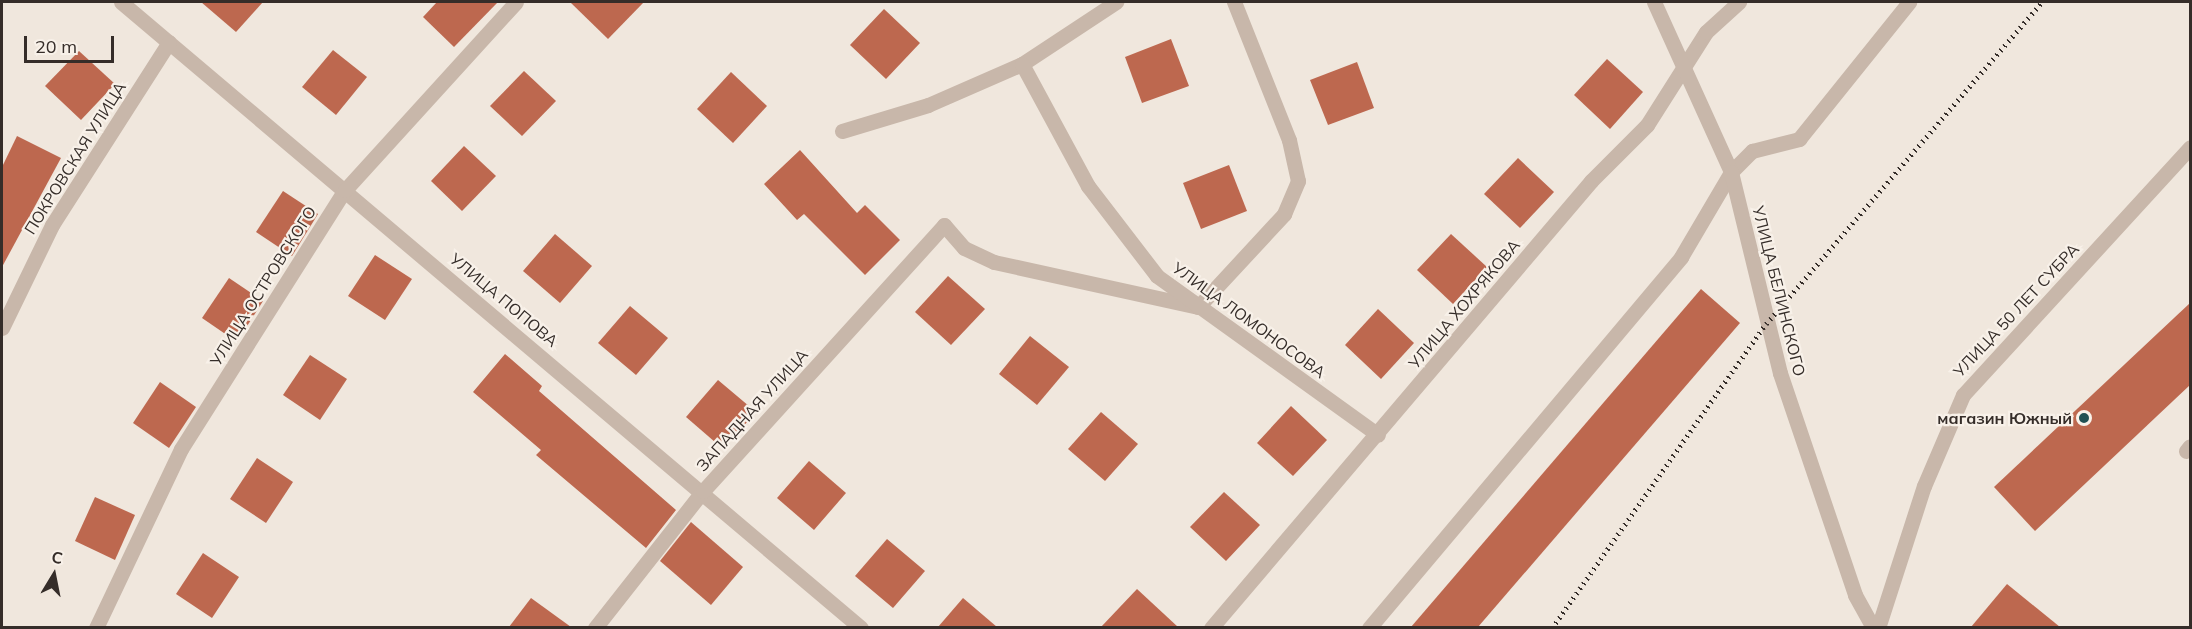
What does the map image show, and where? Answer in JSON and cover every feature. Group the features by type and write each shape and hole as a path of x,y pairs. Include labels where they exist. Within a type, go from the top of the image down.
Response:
{"street":[{"name":"УЛИЦА ПОПОВА","path":"121,2 703,491 861,627"},
{"name":"УЛИЦА ОСТРОВСКОГО","path":"96,627 181,449 345,190 516,2"},
{"path":"842,131 928,105 1022,64 1116,2"},
{"path":"1198,307 1284,214 1298,181 1288,140 1234,2"},
{"name":"УЛИЦА БЕЛИНСКОГО","path":"1654,2 1731,172 1780,373 1855,595 1873,627"},
{"name":"УЛИЦА ХОХРЯКОВА","path":"1211,627 1377,435 1591,181 1647,125 1706,32 1739,2"},
{"path":"1369,627 1681,257 1731,172 1752,151 1799,139 1909,2"},
{"name":"ПОКРОВCКАЯ УЛИЦА","path":"2,328 52,225 169,42"},
{"name":"УЛИЦА ЛОМОНОСОВА","path":"1022,64 1088,186 1156,276 1377,435"},
{"name":"УЛИЦА 50 ЛЕТ СУБРА","path":"1878,627 1924,486 1963,395 2190,147"},
{"name":"ЗАПАДНАЯ УЛИЦА","path":"595,627 703,491 944,225 964,248 994,262 1198,307"}],"building":[{"path":"201,2 263,2 236,32"},
{"path":"437,2 498,2 454,47 423,17"},
{"path":"570,2 644,2 608,39"},
{"path":"884,9 920,43 886,79 850,45"},
{"path":"1171,39 1189,86 1142,103 1125,57"},
{"path":"333,50 367,77 336,115 302,87"},
{"path":"79,51 115,84 81,120 45,86"},
{"path":"1607,59 1643,92 1610,129 1574,95"},
{"path":"1357,62 1374,108 1328,125 1310,80"},
{"path":"524,71 556,101 522,136 490,106"},
{"path":"731,72 767,106 733,143 697,109"},
{"path":"17,136 61,158 2,267 2,167"},
{"path":"464,146 496,176 462,211 431,181"},
{"path":"800,150 857,213 865,205 900,240 865,275 804,214 797,220 764,184"},
{"path":"1518,158 1554,192 1520,228 1484,194"},
{"path":"1229,165 1247,211 1201,229 1183,183"},
{"path":"283,191 318,214 292,256 256,232"},
{"path":"555,234 592,266 560,303 523,271"},
{"path":"1451,234 1487,267 1453,304 1417,270"},
{"path":"375,255 412,279 385,320 348,296"},
{"path":"948,276 985,309 951,345 915,312"},
{"path":"229,278 263,301 237,342 202,318"},
{"path":"1701,289 1740,323 1478,627 1411,627"},
{"path":"2190,303 2190,385 2035,531 1994,487"},
{"path":"630,306 668,338 636,375 598,343"},
{"path":"1378,309 1414,343 1381,379 1345,345"},
{"path":"1030,336 1069,367 1037,405 999,374"},
{"path":"505,354 542,386 539,391 676,510 646,548 536,455 541,450 473,392"},
{"path":"310,355 347,379 320,420 283,395"},
{"path":"718,380 756,412 723,449 686,417"},
{"path":"160,382 196,407 169,448 133,423"},
{"path":"1291,406 1327,440 1293,476 1257,443"},
{"path":"1101,412 1138,444 1105,481 1068,449"},
{"path":"257,458 293,482 266,523 230,499"},
{"path":"809,461 846,493 814,530 777,498"},
{"path":"1224,492 1260,525 1226,561 1190,527"},
{"path":"95,497 135,515 115,560 75,541"},
{"path":"691,522 743,567 711,605 660,561"},
{"path":"887,539 925,571 893,608 855,576"},
{"path":"203,553 239,577 212,618 176,594"},
{"path":"2007,584 2060,627 1971,627"},
{"path":"1137,589 1178,627 1101,627"},
{"path":"531,598 571,627 509,627"},
{"path":"963,598 997,627 938,627"}],"railway":[{"path":"1552,628 1766,324 2042,2"}],"place":[{"name":"магазин Южный","path":"2084,418"}]}
